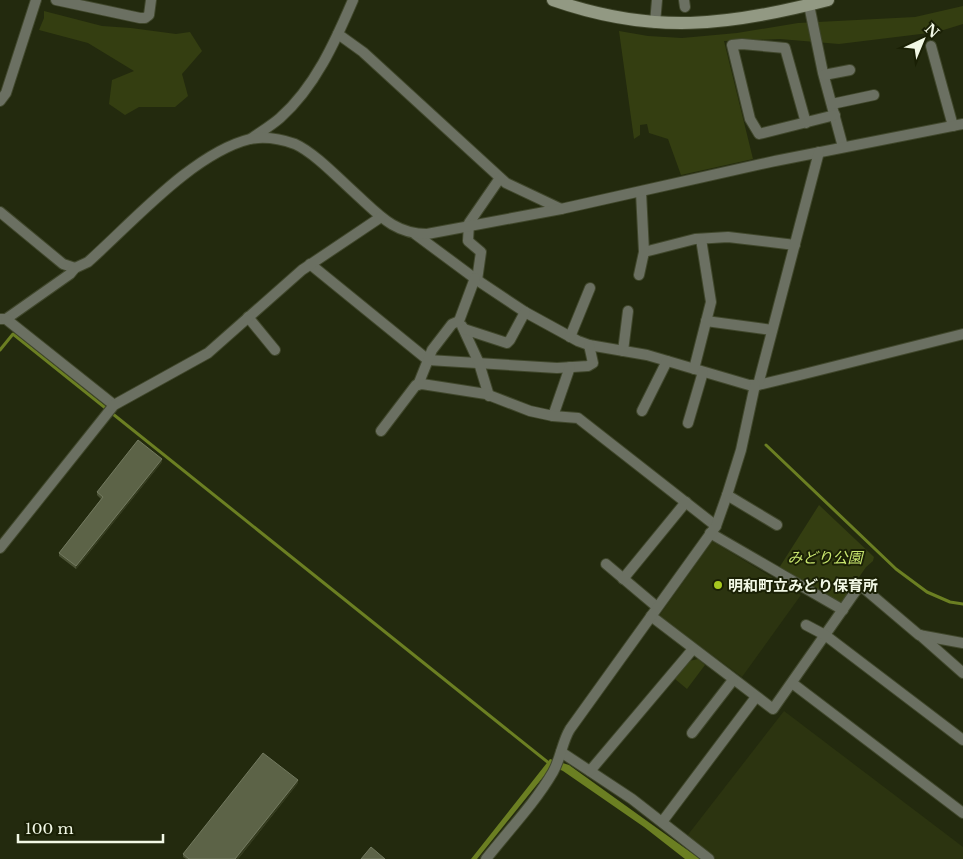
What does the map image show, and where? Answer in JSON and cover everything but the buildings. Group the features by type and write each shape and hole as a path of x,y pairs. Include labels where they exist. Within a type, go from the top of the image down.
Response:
{"main road":[{"path":"553,0 597,13 655,24 700,24 738,20 828,0"}],"street":[{"path":"0,102 6,93 36,0"},
{"path":"56,0 145,18 148,15 151,0"},
{"path":"252,139 281,117 301,96 316,74 338,34 353,0"},
{"path":"655,24 657,0"},
{"path":"808,5 843,146"},
{"path":"338,34 363,52 506,183 561,209"},
{"path":"806,123 785,48 742,44 732,45 750,119 759,134 806,123 835,115"},
{"path":"415,234 468,228 641,192 843,146 958,125 931,46"},
{"path":"824,75 850,70"},
{"path":"832,104 874,96"},
{"path":"114,405 3,319 70,274 75,268 88,262 164,191 208,157 228,147 252,139 280,140 305,150 381,217 393,225 415,234 525,312 570,337 589,345 647,355 749,385 757,385 963,334"},
{"path":"486,859 544,786 554,770 570,728 713,529 727,495 744,441 745,427 819,152"},
{"path":"489,396 479,363 462,325 476,279 481,252 468,241 469,223 500,178"},
{"path":"638,275 644,252 641,192"},
{"path":"0,212 63,264 75,268"},
{"path":"0,548 114,405 208,352 310,264 381,217"},
{"path":"644,252 702,239 728,237 795,245"},
{"path":"688,423 711,302 702,239"},
{"path":"310,264 428,360 557,368 588,366 592,363 589,345"},
{"path":"570,337 590,288"},
{"path":"623,351 628,311"},
{"path":"380,431 418,384 432,350 452,324 462,325 507,343 525,312"},
{"path":"248,317 275,350"},
{"path":"706,321 772,330"},
{"path":"642,411 667,361"},
{"path":"552,416 570,367"},
{"path":"418,384 489,396 530,411 552,416 578,418 686,502 713,529 843,610"},
{"path":"727,495 777,525"},
{"path":"623,579 686,502"},
{"path":"606,564 657,607"},
{"path":"651,616 773,709 860,585 963,673"},
{"path":"806,625 825,635 963,740"},
{"path":"920,635 963,643"},
{"path":"590,770 693,649"},
{"path":"692,733 733,680"},
{"path":"792,683 963,813"},
{"path":"662,822 756,697"},
{"path":"560,755 590,770 632,799 709,859"}],"shaded area":[{"path":"712,541 801,595 742,677 659,616"},
{"path":"784,711 963,847 963,859 714,859 687,836"},
{"path":"550,759 569,765 700,859 685,859 644,827 563,771 552,766 477,859 471,859"}],"green space":[{"path":"963,6 963,24 937,32 839,44 780,39 724,41 753,159 681,175 668,139 649,133 647,124 640,125 640,135 634,139 619,31 648,36 682,38 737,33 798,23 915,17"},
{"path":"44,11 102,26 176,34 190,32 202,51 182,74 188,96 175,107 139,107 125,115 109,104 112,80 134,71 88,43 39,30 44,18"},
{"name":"みどり公園","path":"819,505 874,557 841,604 779,568"},
{"path":"698,659 705,665 687,689 675,679 689,661"}],"waterway":[{"path":"0,350 13,334 550,764"},
{"path":"766,445 896,569 927,592 950,602 963,604"}],"place":[{"name":"明和町立みどり保育所","path":"718,585"}]}
